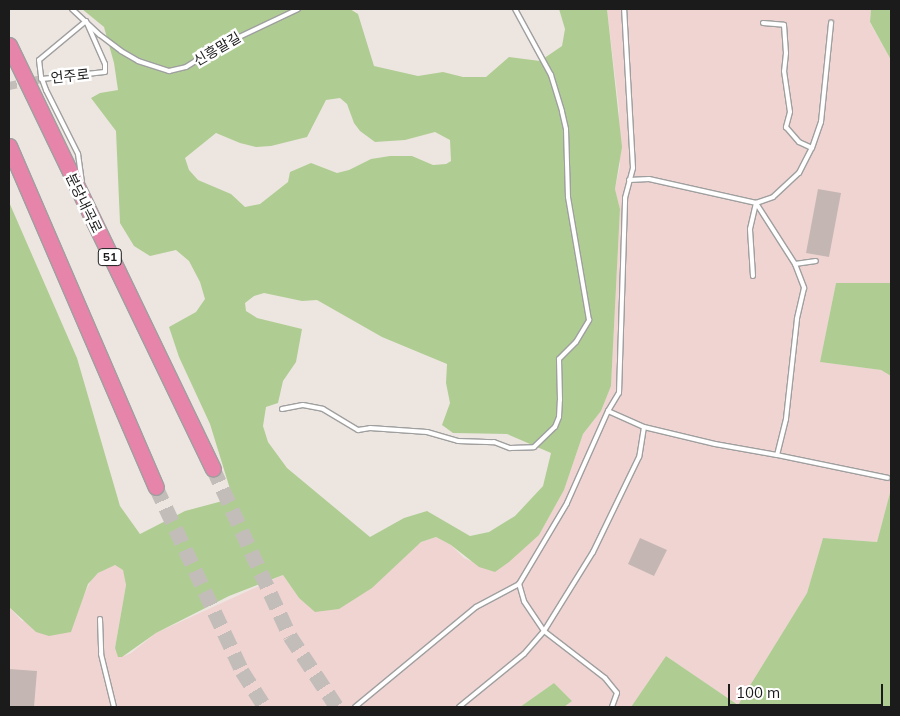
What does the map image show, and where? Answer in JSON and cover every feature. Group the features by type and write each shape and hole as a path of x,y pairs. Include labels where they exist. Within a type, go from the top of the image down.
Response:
{"highway":[{"name":"분당내곡로","path":"9,45 213,468"},
{"path":"9,146 156,487"}],"lane":[{"name":"신흥말길","path":"72,9 100,35 121,51 138,61 170,71 186,67 223,45 298,9"},
{"path":"282,409 303,405 323,409 358,430 370,428 427,432 458,441 494,442 510,448 534,447 555,428 559,417 560,400 559,359 576,342 589,320 568,197 566,129 562,111 551,75 515,9"},
{"path":"356,707 476,607 519,584 568,503 608,411 619,393 624,198 633,168 624,9"},
{"path":"86,22 39,60 41,79 78,154 86,206"},
{"name":"언주로","path":"41,79 105,72 106,64 86,22"},
{"path":"763,23 784,25 786,53 784,71 790,112 786,127 799,142 812,148"},
{"path":"629,180 649,179 756,203 773,198 799,173 812,148 821,122 831,23"},
{"path":"756,203 795,264 804,288 797,319 786,419 777,455"},
{"path":"753,276 750,229 756,203"},
{"path":"795,264 816,261"},
{"path":"608,411 644,427 715,444 888,478"},
{"path":"459,707 524,654 544,631 593,552 639,457 644,427"},
{"path":"519,584 524,602 544,631 605,678 617,693 612,707"},
{"path":"100,618 101,654 114,707"}],"shaded area":[{"path":"607,9 871,9 870,23 891,60 891,283 836,283 820,362 881,370 891,376 891,489 877,542 823,538 807,593 738,705 666,656 631,707 564,707 572,701 554,683 520,707 9,707 9,607 22,621 78,608 92,578 105,568 115,565 123,569 126,585 115,648 122,657 131,653 156,633 283,575 299,598 407,553 421,542 436,537 451,545 464,558 495,572 539,535 564,490 583,434 601,411 611,386 620,209 615,189 620,166 619,110"}],"green space":[{"path":"82,9 350,9 358,14 374,66 418,76 443,72 463,77 486,77 509,57 540,61 562,46 565,29 559,9 607,9 622,147 615,189 620,209 611,386 601,411 583,434 564,490 539,535 509,562 495,572 479,567 451,545 436,537 421,542 372,588 339,609 315,612 299,598 283,575 229,596 156,633 122,657 118,657 115,648 126,585 123,570 115,565 98,573 88,584 71,632 49,636 36,632 9,607 9,202 77,358 120,506 140,534 185,511 230,499 230,489 210,424 179,357 169,327 196,312 205,299 200,282 189,261 176,250 150,256 134,246 120,223 116,131 91,98 100,93 118,90 114,63 104,27","holes":["340,98 347,104 354,123 360,131 375,142 405,140 435,132 450,140 451,161 446,164 433,165 412,156 390,156 371,159 349,170 337,173 311,163 290,172 288,182 260,204 245,207 231,194 198,180 189,170 185,158 216,133 240,143 256,147 271,146 307,137 326,100","264,293 302,301 317,300 382,337 447,364 446,383 450,403 442,425 453,433 507,434 551,453 543,486 515,516 489,532 470,536 427,511 404,518 370,537 287,468 268,442 263,426 266,407 278,403 283,381 296,362 302,329 257,318 246,311 245,303 254,296"]},
{"path":"871,9 891,9 891,60 870,22"},
{"path":"836,283 891,283 891,376 881,370 820,362"},
{"path":"891,489 891,707 631,707 666,656 738,705 807,593 823,538 877,542"},
{"path":"554,683 572,701 564,707 520,707"}],"building":[{"path":"818,189 841,193 829,257 806,253"},
{"path":"640,538 667,550 654,576 628,564"},
{"path":"9,669 37,671 34,707 9,707"}],"tunnel":[{"path":"9,86 41,79"},
{"path":"213,468 290,636 337,707"},
{"path":"156,487 242,671 265,707"}]}
